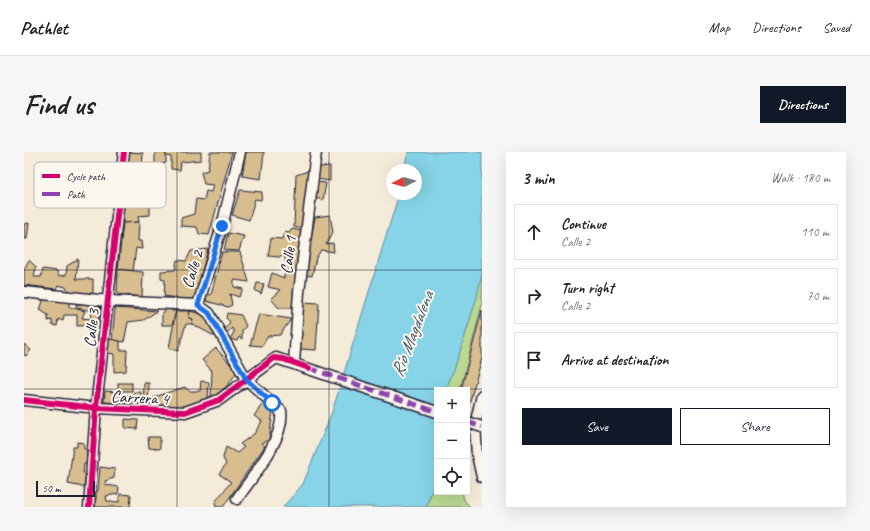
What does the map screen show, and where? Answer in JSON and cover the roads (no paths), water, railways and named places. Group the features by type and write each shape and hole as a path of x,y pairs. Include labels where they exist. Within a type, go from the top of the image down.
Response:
{"street":[{"name":"Calle 3","path":"123,162 124,152"},
{"name":"Calle 2","path":"237,499 274,443 281,416 280,411 246,379 209,313 198,305 222,226 240,152"},
{"name":"Calle 1","path":"294,363 299,292 316,152"},
{"name":"Calle 3","path":"89,507 96,408 118,208"},
{"path":"24,292 108,301 198,305"},
{"name":"Carrera 4","path":"24,400 96,408 185,412 219,400 274,358 294,363"},
{"path":"294,363 434,411"},
{"path":"482,395 475,425 477,455 482,477"},
{"path":"470,423 482,427"}],"water":[{"name":"Río Magdalena","path":"408,152 482,152 482,273 477,297 447,387 434,387 434,485 426,507 283,507 303,484 332,412 397,200 422,200 422,164 405,164"}]}
